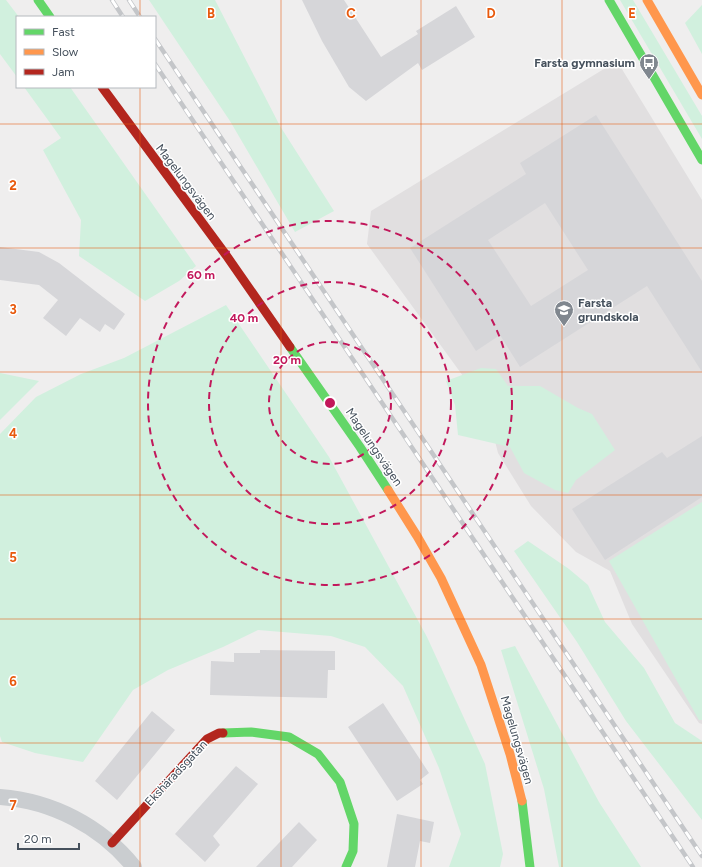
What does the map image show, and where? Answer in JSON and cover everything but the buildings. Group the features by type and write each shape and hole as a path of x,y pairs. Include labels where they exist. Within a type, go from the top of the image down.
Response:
{"main road":[{"path":"38,0 49,16"},
{"path":"609,0 702,160"},
{"path":"647,0 702,95"},
{"name":"Magelungsvägen","path":"103,88 226,255 360,447 417,536 441,578 481,665 507,746 522,802 530,867"},
{"name":"Ekshäradsgatan","path":"112,843 207,739 219,733 251,732 289,737 318,754 340,782 354,824 353,851 346,867"}],"street":[{"path":"0,797 19,798 62,811 95,830 112,843 134,867"}],"shaded area":[{"name":"Farsta grundskola","path":"617,61 702,200 702,724 699,723 632,624 610,571 576,552 531,506 498,453 487,409 367,244 371,211"}],"green space":[{"path":"0,0 6,0 18,16 16,16 16,76 0,54"},
{"path":"149,0 215,0 280,126 334,211 295,232 230,121"},
{"path":"620,0 633,0 702,116 702,139"},
{"path":"702,5 702,54 685,23"},
{"path":"25,88 71,88 196,266 179,281 145,301 79,256 81,220 43,150 61,138"},
{"path":"226,305 329,457 427,637 485,764 503,854 500,867 449,867 461,834 439,768 403,686 365,647 331,636 258,630 223,647 168,670 133,690 83,762 35,753 2,742 0,736 0,434 36,397 81,374 124,358"},
{"path":"481,368 496,369 508,386 540,386 578,408 592,414 615,450 576,480 568,493 555,490 524,473 510,447 458,435 455,405 446,381"},
{"path":"0,373 39,381 0,420"},
{"path":"702,502 702,720 699,720 609,561"},
{"path":"528,541 569,569 588,585 605,622 644,668 675,723 702,741 702,820 626,721 577,642 514,551"},
{"path":"515,646 599,802 641,867 559,867 544,789 501,650"}],"railway":[{"path":"112,0 122,16"},
{"path":"129,0 139,16"},
{"path":"156,40 702,856"},
{"path":"156,65 693,867"}],"traffic: fast":[{"path":"38,0 49,16"},
{"path":"609,0 702,160"},
{"path":"290,347 360,447 388,490"},
{"path":"223,733 251,732 289,737 318,754 340,782 354,824 353,851 346,867"},
{"path":"522,801 530,867"}],"traffic: slow":[{"path":"647,0 702,95"},
{"path":"388,490 441,578 481,665 510,754 522,801"}],"traffic: jam":[{"path":"103,88 226,255 290,347"},
{"path":"112,843 207,739 219,733 223,733"}],"place":[{"name":"Farsta gymnasium","path":"649,80"},
{"name":"Farsta grundskola","path":"564,327"}]}
